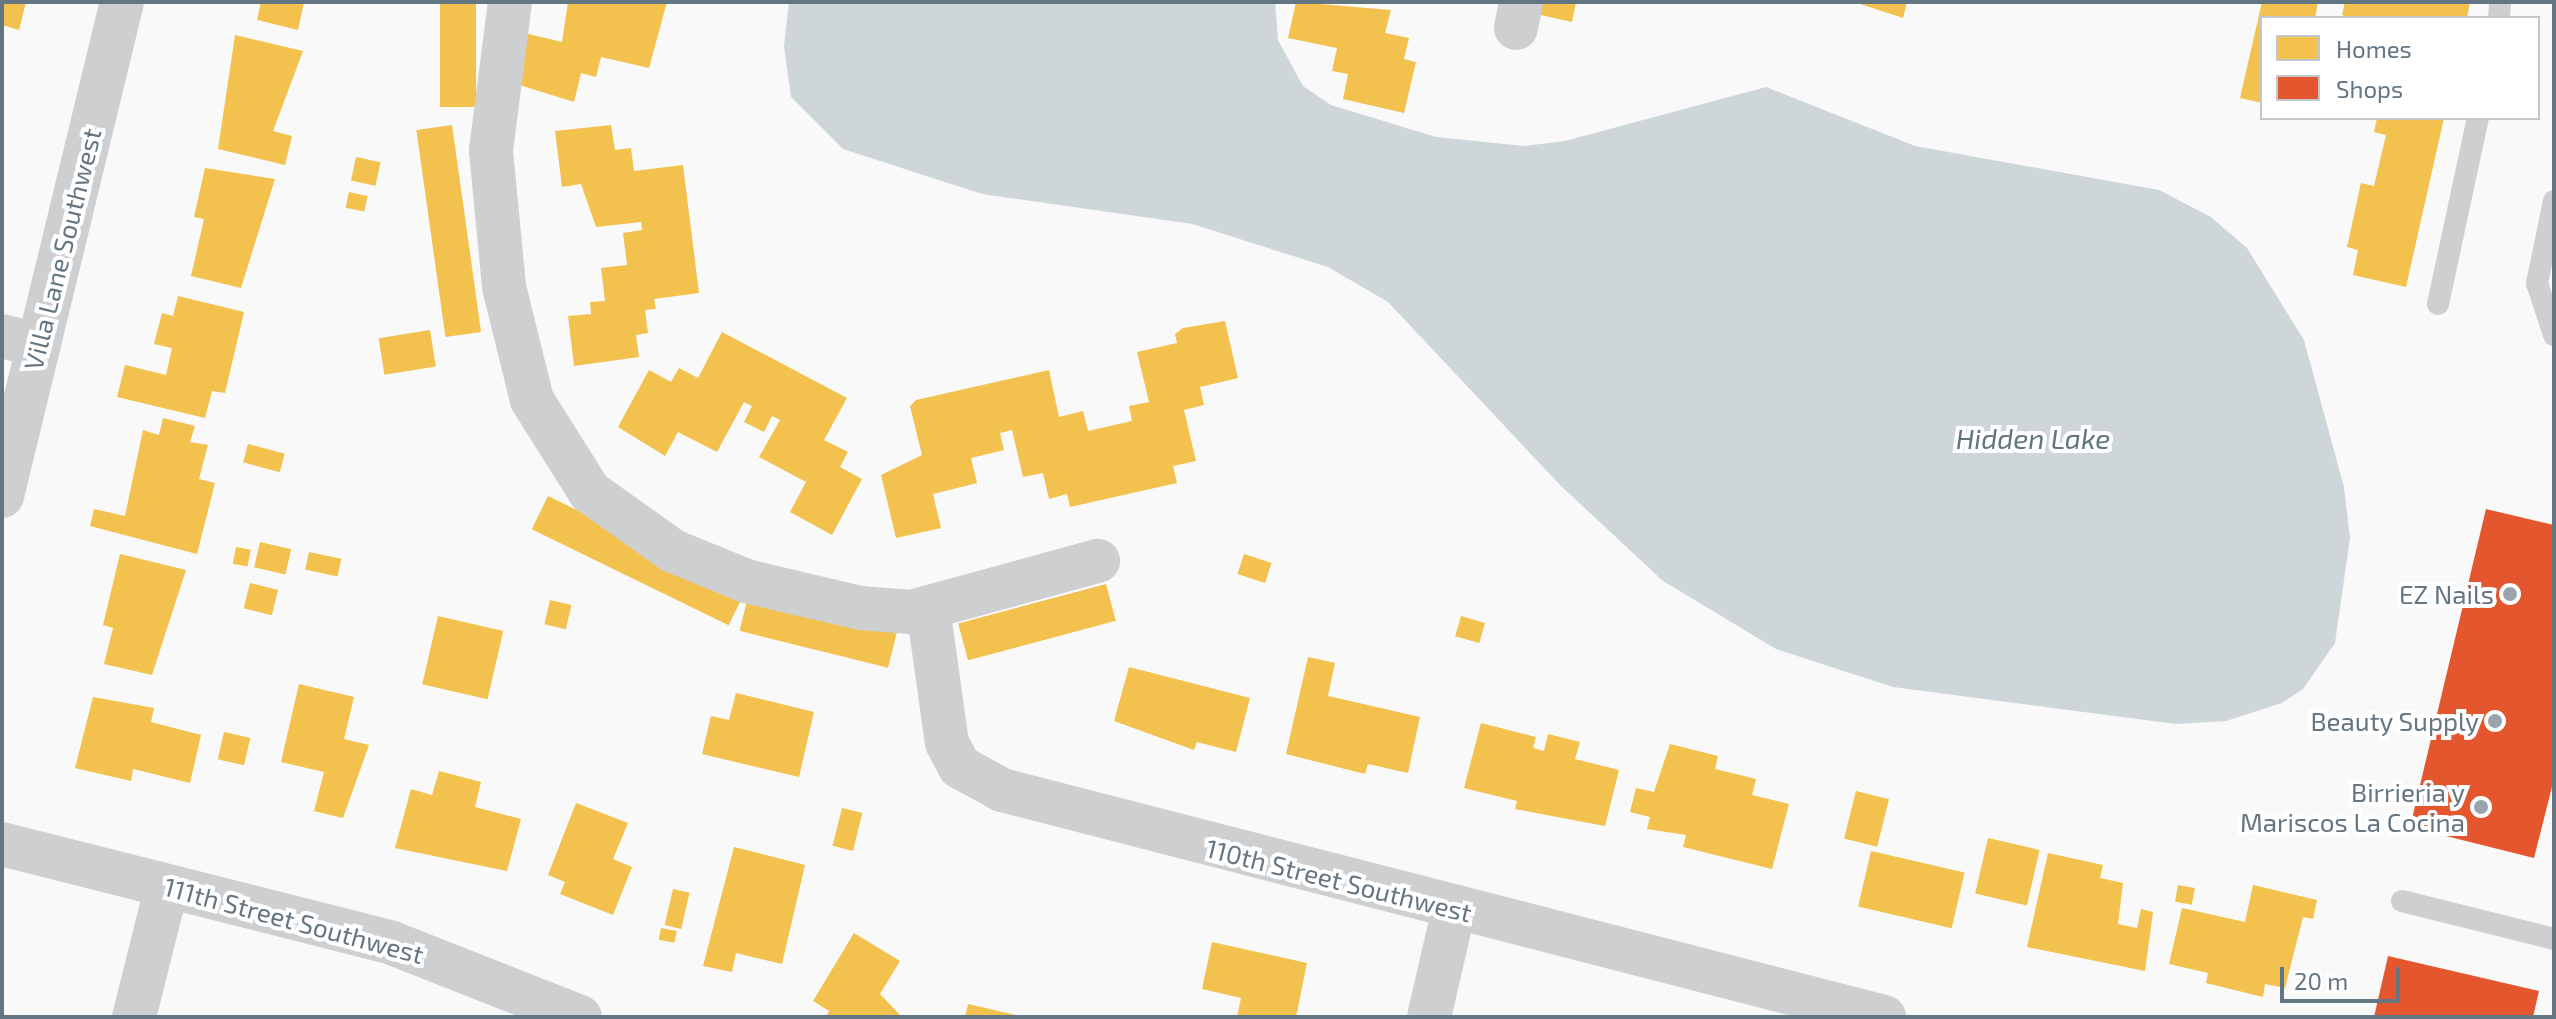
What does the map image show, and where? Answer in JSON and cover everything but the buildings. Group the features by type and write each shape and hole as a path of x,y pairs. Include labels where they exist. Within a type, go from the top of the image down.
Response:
{"street":[{"name":"Villa Lane Southwest","path":"2,496 20,341 122,2"},
{"path":"510,2 494,100 495,218 515,341 532,400 558,450 590,492 673,551 799,596 860,608 928,608 1098,561"},
{"name":"110th Street Southwest","path":"928,608 942,732 971,776 1029,801 1884,1017"},
{"name":"111th Street Southwest","path":"2,844 392,943 580,1017"},
{"path":"134,1017 167,886"},
{"path":"1429,1017 1454,909"}],"lane":[{"path":"2438,304 2478,120"},
{"path":"2554,201 2537,283 2554,335"},
{"path":"2402,901 2554,939"}],"water":[{"name":"Hidden Lake","path":"789,2 1275,2 1278,40 1303,86 1331,105 1436,137 1524,146 1565,141 1766,87 1915,146 2159,190 2211,217 2247,248 2304,340 2344,487 2350,538 2335,643 2303,689 2282,703 2226,721 2176,724 1893,687 1776,649 1663,581 1561,486 1388,302 1328,267 1192,224 982,194 843,149 791,97 784,46"}],"place":[{"name":"EZ Nails","path":"2510,594"},
{"name":"Beauty Supply","path":"2495,721"},
{"name":"Birrieria y Mariscos La Cocina","path":"2481,807"}]}
